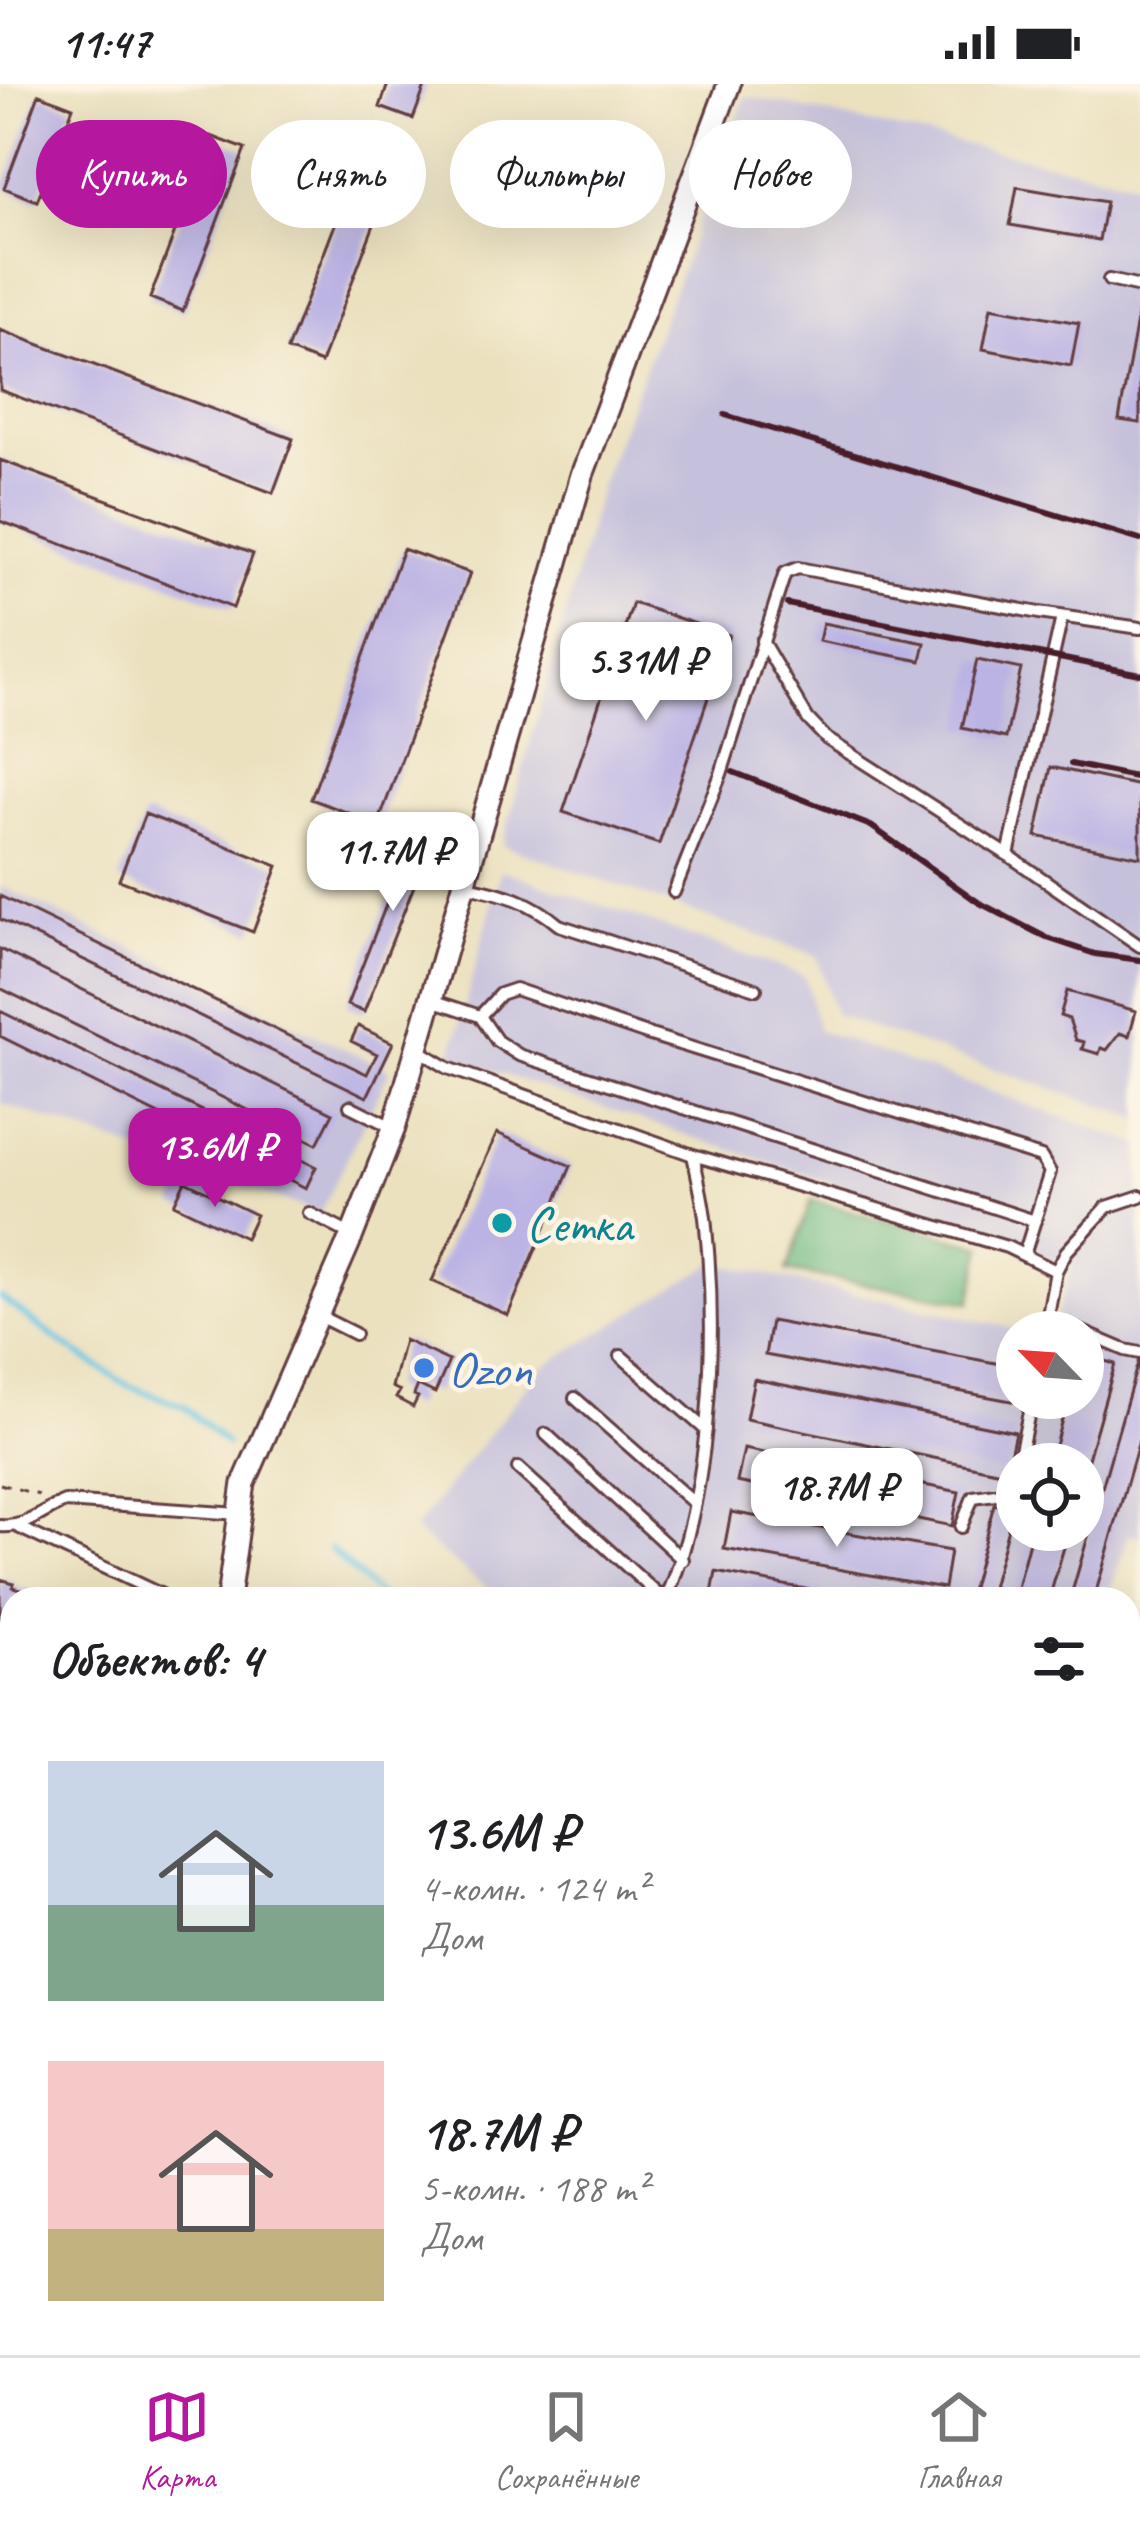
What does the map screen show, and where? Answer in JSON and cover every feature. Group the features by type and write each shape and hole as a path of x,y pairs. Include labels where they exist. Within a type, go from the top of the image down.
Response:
{"street":[{"path":"234,1587 244,1483 394,1128 582,475 729,84"}],"lane":[{"path":"1109,280 1140,286"},
{"path":"674,892 721,774 784,572 798,568 1140,628"},
{"path":"1008,855 1062,617"},
{"path":"762,641 808,719 827,739 1140,946"},
{"path":"464,885 517,897 560,926 756,989"},
{"path":"479,1016 500,994 515,989 1041,1157 1050,1172 1024,1255"},
{"path":"431,1000 479,1016 497,1040 519,1055 1034,1221"},
{"path":"417,1049 448,1068 694,1155 1006,1247 1056,1271"},
{"path":"350,1106 394,1128"},
{"path":"671,1587 683,1560 706,1430 711,1298 706,1223 694,1155"},
{"path":"1049,1311 1056,1271 1076,1239 1107,1207 1140,1196"},
{"path":"309,1213 352,1235"},
{"path":"317,1315 355,1334"},
{"path":"1104,1341 1140,1353"},
{"path":"621,1356 706,1430"},
{"path":"575,1398 695,1504"},
{"path":"546,1434 683,1560"},
{"path":"518,1468 652,1587"},
{"path":"961,1527 974,1497 996,1494"},
{"path":"18,1528 65,1502 238,1514"},
{"path":"0,1526 18,1528 144,1587"}],"path":[{"path":"0,1484 65,1502"}],"shaded area":[{"path":"746,96 1140,183 1140,1119 835,1015 817,956 502,845 601,484 697,228 852,228 852,120 737,120"},
{"path":"501,870 805,976 818,1030 1140,1145 1140,1537 1129,1533 1112,1587 485,1587 413,1531 541,1368 714,1263 996,1325 996,1419 1104,1419 1104,1311 1058,1311 1073,1263 1024,1255 1010,1242 451,1057"},
{"path":"0,886 390,1070 320,1213 0,1103"}],"green space":[{"path":"811,1200 983,1246 971,1302 787,1271"}],"building":[{"path":"388,84 426,84 413,119 380,107"},
{"path":"39,94 73,107 68,120 36,120 36,201 4,188"},
{"path":"227,142 245,149 227,196"},
{"path":"1017,187 1106,202 1099,240 1010,225"},
{"path":"176,228 215,228 183,311 150,298"},
{"path":"334,228 373,228 321,363 287,350"},
{"path":"991,307 1079,323 1071,366 983,349"},
{"path":"1140,316 1140,423 1119,420"},
{"path":"0,330 293,439 273,493 0,390"},
{"path":"0,460 253,554 233,608 0,521"},
{"path":"403,549 470,573 378,824 311,799"},
{"path":"633,603 729,635 659,844 563,812"},
{"path":"823,623 925,643 921,661 819,641"},
{"path":"977,660 1021,669 1006,738 962,728"},
{"path":"1051,767 1140,786 1140,857 1036,836"},
{"path":"145,814 278,866 253,932 119,880"},
{"path":"420,818 438,825 364,1012 347,1005"},
{"path":"0,896 367,1074 377,1054 351,1041 358,1026 393,1043 367,1097 0,919"},
{"path":"0,949 333,1113 317,1144 0,988"},
{"path":"1067,991 1136,1011 1129,1036 1120,1033 1099,1054 1082,1049 1084,1042 1076,1040 1069,1019 1060,1016"},
{"path":"0,1011 316,1167 306,1188 0,1036"},
{"name":"Сетка","path":"497,1133 571,1166 508,1315 432,1281"},
{"path":"185,1181 256,1215 245,1238 174,1204"},
{"path":"771,1321 996,1363 996,1398 765,1355"},
{"path":"404,1340 449,1361 435,1393 418,1385 413,1407 396,1398 400,1391 392,1387"},
{"path":"1139,1359 1140,1437 1097,1587 1073,1587 1084,1551 1104,1551 1104,1481"},
{"path":"1104,1361 1115,1364 1104,1403"},
{"path":"754,1379 1015,1432 1013,1443 996,1443 996,1471 746,1419"},
{"path":"1062,1419 1099,1419 1093,1443 1056,1443"},
{"path":"744,1449 959,1492 952,1526 737,1482"},
{"path":"994,1504 996,1551 1002,1551 992,1587 972,1587"},
{"path":"731,1512 950,1551 944,1587 938,1587 724,1549"},
{"path":"1027,1551 1063,1551 1052,1587 1017,1587"},
{"path":"716,1572 795,1587 713,1587"}],"waterway":[{"path":"0,1297 125,1384 185,1407 226,1444"},
{"path":"330,1549 370,1587"}],"railway":[{"path":"725,415 1140,540"},
{"path":"787,604 1140,674"},
{"path":"1071,764 1140,778"},
{"path":"733,772 871,826 978,902 1047,938 1095,954 1140,960"}],"place":[{"name":"Сетка","path":"502,1223"},
{"name":"Ozon","path":"424,1368"}]}
